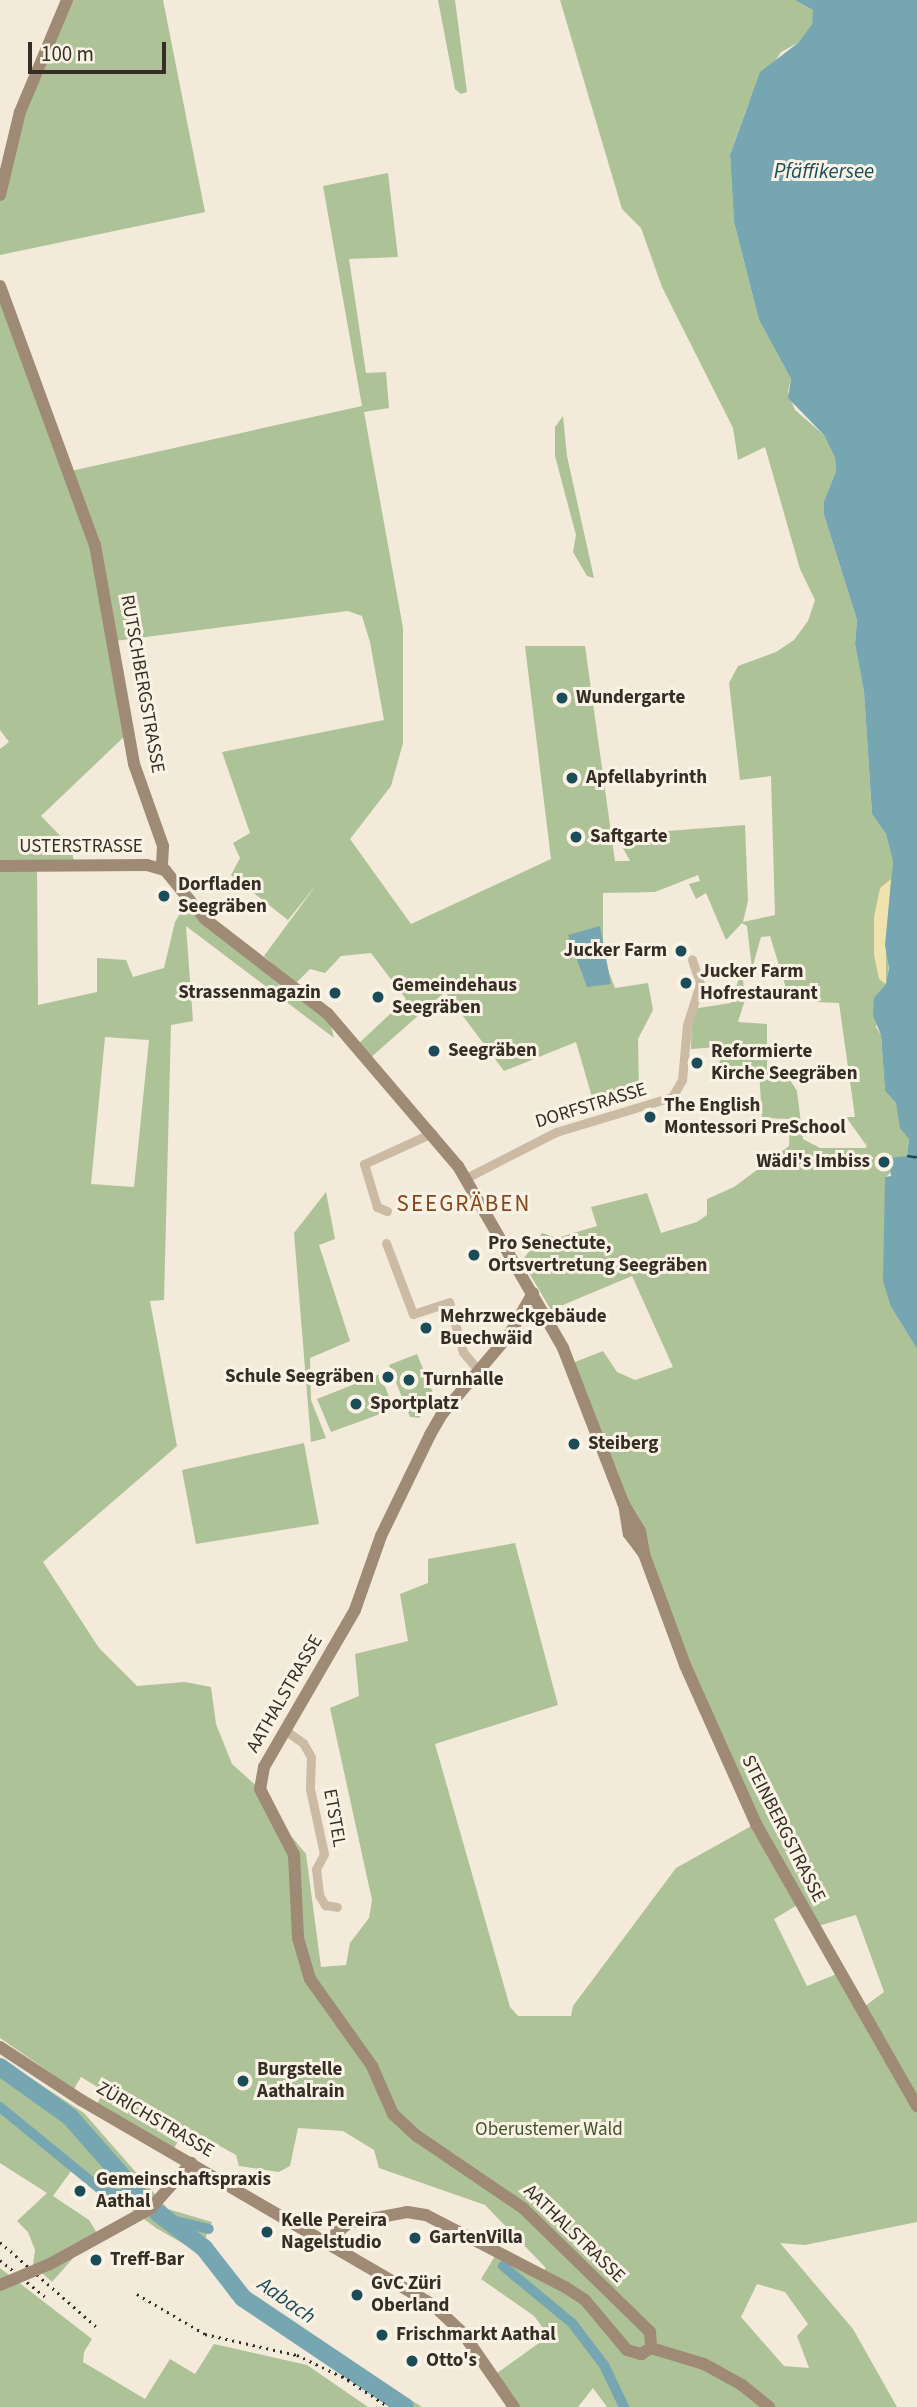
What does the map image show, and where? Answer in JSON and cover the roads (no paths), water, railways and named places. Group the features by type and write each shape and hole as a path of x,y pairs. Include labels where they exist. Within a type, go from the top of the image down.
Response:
{"street":[{"path":"0,195 20,112 67,0"},
{"name":"RUTSCHBERGSTRASSE","path":"0,286 95,545 134,764 163,846 162,868"},
{"name":"USTERSTRASSE","path":"0,866 162,868"},
{"path":"162,868 205,919 328,1014 432,1133 466,1178 533,1293"},
{"name":"DORFSTRASSE","path":"466,1178 556,1132 672,1097 682,1080 687,1026 700,984 692,959"},
{"path":"387,1211 377,1207 364,1164 432,1133"},
{"path":"386,1243 413,1314 449,1302 463,1352 479,1371"},
{"name":"AATHALSTRASSE","path":"533,1293 509,1335 430,1436 380,1536 355,1609 264,1767 260,1789 294,1855 298,1938 318,1995 372,2066 399,2122 523,2208 650,2332 651,2348"},
{"name":"STEINBERGSTRASSE","path":"533,1293 563,1348 623,1503 640,1531 644,1555 706,1716 756,1824 917,2106"},
{"name":"ETSTEL","path":"286,1731 303,1744 311,1757 310,1789 324,1854 316,1869 318,1895 325,1905 337,1907"},
{"name":"ZÜRICHSTRASSE","path":"0,2047 76,2097 422,2298 454,2322 514,2407"},
{"path":"0,2285 50,2264 150,2209 191,2163"},
{"path":"326,2242 349,2223 419,2213 565,2287 584,2300 627,2350 641,2354 651,2348 724,2373 769,2407"}],"water":[{"name":"Pfäffikersee","path":"795,0 917,0 917,1349 891,1307 883,1281 885,1177 891,1176 889,1158 907,1156 909,1139 900,1128 896,1103 885,1091 881,1035 873,1016 874,998 886,984 889,968 885,945 893,862 886,834 872,814 864,692 855,644 857,620 824,515 824,501 836,471 835,458 824,435 788,398 791,379 759,320 734,222 730,155 760,72 798,43 812,24 813,10"},
{"path":"600,926 611,984 587,987 568,935"}],"waterway":[{"name":"Aabach","path":"0,2067 70,2117 144,2201"},
{"path":"0,2107 104,2192 139,2197"},
{"name":"Aabach","path":"158,2213 204,2248 243,2298 405,2407"},
{"path":"163,2218 209,2229"},
{"path":"503,2266 572,2323 604,2365 624,2407"}],"railway":[{"path":"0,2242 99,2329"},
{"path":"0,2260 48,2299"},
{"path":"137,2294 205,2334 297,2355 351,2381"},
{"path":"342,2376 389,2407"}],"place":[{"name":"Wundergarte","path":"562,698"},
{"name":"Apfellabyrinth","path":"572,778"},
{"name":"Saftgarte","path":"576,837"},
{"name":"Dorfladen Seegräben","path":"164,896"},
{"name":"Jucker Farm","path":"681,951"},
{"name":"Jucker Farm Hofrestaurant","path":"686,983"},
{"name":"Strassenmagazin","path":"335,993"},
{"name":"Gemeindehaus Seegräben","path":"378,997"},
{"name":"Seegräben","path":"434,1051"},
{"name":"Reformierte Kirche Seegräben","path":"697,1063"},
{"name":"The English Montessori PreSchool","path":"650,1117"},
{"name":"Wädi's Imbiss","path":"884,1162"},
{"name":"Pro Senectute, Ortsvertretung Seegräben","path":"474,1255"},
{"name":"Mehrzweckgebäude Buechwäid","path":"426,1328"},
{"name":"Schule Seegräben","path":"388,1377"},
{"name":"Turnhalle","path":"409,1380"},
{"name":"Sportplatz","path":"356,1404"},
{"name":"Steiberg","path":"574,1444"},
{"name":"Burgstelle Aathalrain","path":"243,2081"},
{"name":"Gemeinschaftspraxis Aathal","path":"80,2191"},
{"name":"Kelle Pereira Nagelstudio","path":"267,2232"},
{"name":"GartenVilla","path":"415,2238"},
{"name":"Treff-Bar","path":"96,2260"},
{"name":"GvC Züri Oberland","path":"357,2295"},
{"name":"Frischmarkt Aathal","path":"382,2335"},
{"name":"Otto's","path":"412,2361"}],"district":[{"name":"SEEGRÄBEN","path":"464,1204"}],"park label":[{"name":"Oberustemer Wald","path":"549,2130"}]}
